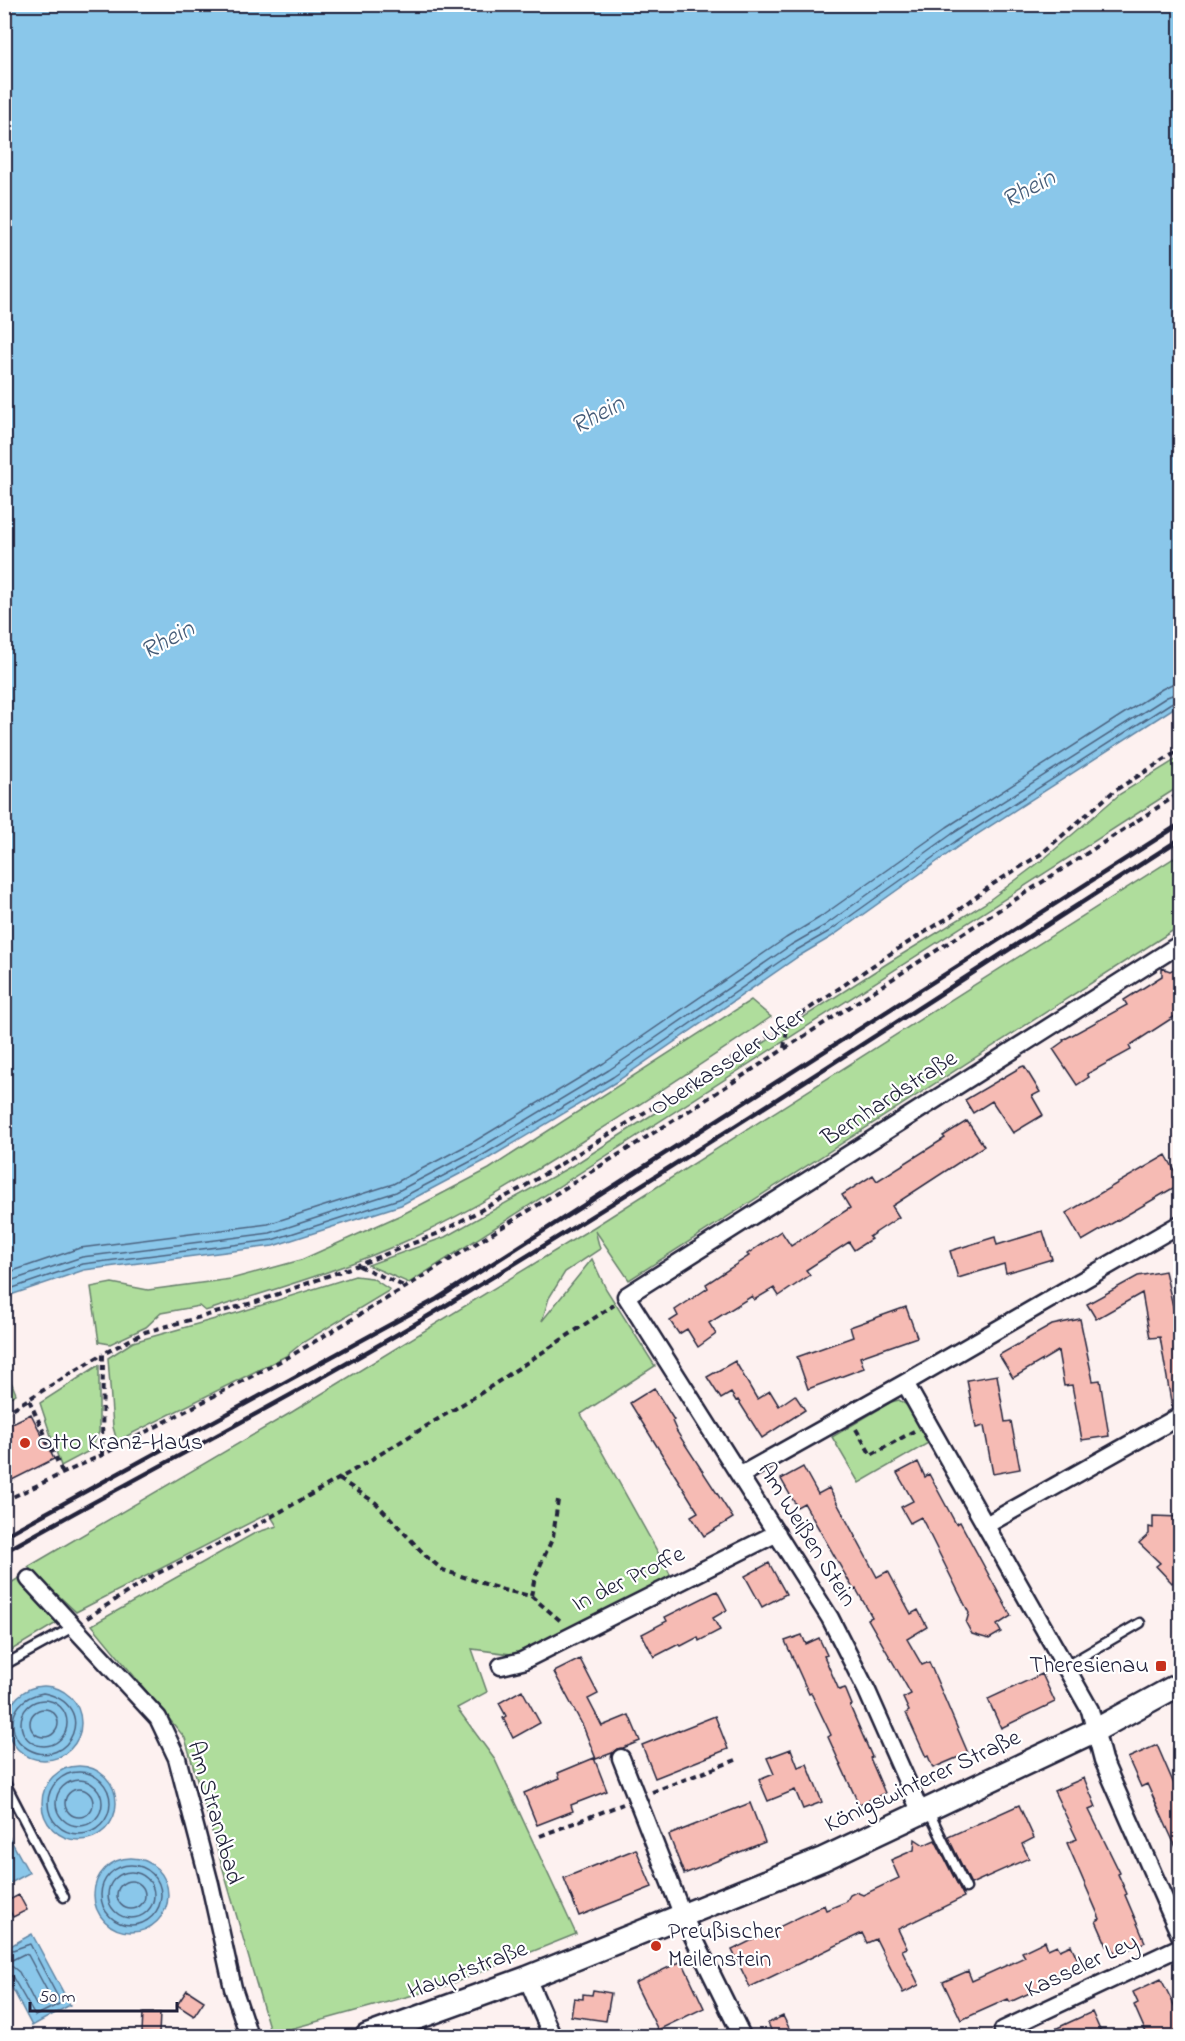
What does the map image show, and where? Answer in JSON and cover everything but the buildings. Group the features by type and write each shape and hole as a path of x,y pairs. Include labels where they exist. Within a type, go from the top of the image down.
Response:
{"main road":[{"name":"Königswinterer Straße","path":"587,1953 823,1859 1094,1731 1180,1684"},
{"name":"Hauptstraße","path":"367,2037 527,1978 587,1953"}],"street":[{"name":"Bernhardstraße","path":"626,1296 1180,944"},
{"path":"741,1476 1180,1224"},
{"name":"Am Weißen Stein","path":"626,1296 830,1618 925,1811"},
{"path":"905,1383 1090,1710 1103,1760 1180,1935"},
{"path":"986,1525 1180,1416"},
{"name":"In der Proffe","path":"501,1666 522,1661 777,1533"},
{"name":"Am Strandbad","path":"28,1579 158,1718 177,1758 210,1884 233,1988 249,2037"},
{"path":"621,1758 683,1916 742,2037"},
{"name":"Kasseler Ley","path":"1003,2030 1180,1947"},
{"path":"527,1978 552,2037"}],"lane":[{"path":"1066,1666 1140,1623"},
{"path":"4,1665 73,1627"},
{"path":"4,1781 64,1897"},
{"path":"925,1811 966,1888"}],"path":[{"path":"4,1414 103,1354 145,1332 256,1302 358,1265 439,1233 525,1186 761,1041 893,952 951,916 993,884 1041,854 1114,791 1180,750"},
{"name":"Oberkasseler Ufer","path":"102,1455 292,1355 406,1287 679,1117 1180,793"},
{"path":"784,1048 788,1022"},
{"path":"358,1265 406,1287"},
{"path":"73,1627 154,1575 246,1531 339,1479 480,1393 626,1296"},
{"path":"4,1501 102,1455 103,1354"},
{"path":"29,1400 63,1474"},
{"path":"849,1415 871,1455 928,1423"},
{"path":"339,1479 376,1503 427,1557 443,1570 503,1590 531,1596 575,1633"},
{"path":"531,1596 535,1577 554,1537 558,1500"}],"green space":[{"path":"1180,757 1180,786 409,1283 368,1265 445,1237 577,1163 984,904 1045,858 1120,794"},
{"path":"1180,854 1180,926 629,1280 595,1230 600,1249 565,1272 549,1298 542,1321 592,1259 606,1289 655,1366 581,1414 671,1576 518,1655 472,1649 487,1692 457,1708 495,1760 576,1934 446,1986 290,2029 270,2031 185,1738 92,1625 255,1533 277,1526 269,1513 76,1612 28,1567 292,1412 594,1227"},
{"path":"751,1000 771,1017 581,1142 458,1216 390,1248 338,1268 205,1311 199,1306 161,1313 146,1327 110,1344 99,1342 91,1287 112,1283 148,1290 231,1279 301,1260 405,1213 489,1169"},
{"path":"355,1276 372,1278 390,1290 302,1343 286,1356 117,1441 113,1427 108,1358 133,1342"},
{"path":"4,1364 16,1394 5,1400 4,1400"},
{"path":"99,1365 99,1432 91,1450 61,1466 40,1403"},
{"path":"899,1400 910,1407 930,1442 859,1483 832,1437 891,1402"},
{"path":"19,1578 58,1622 5,1654 4,1587"}],"water":[{"name":"Rhein","path":"5,4 1180,5 1180,704 959,846 831,937 799,956 616,1082 486,1160 401,1205 273,1246 84,1270 5,1297"},
{"path":"44,1686 58,1689 70,1697 78,1709 81,1723 78,1737 70,1749 58,1757 44,1760 30,1757 18,1749 10,1737 7,1723 10,1709 18,1697 30,1689"},
{"path":"79,1766 93,1769 105,1777 113,1789 116,1803 113,1817 105,1829 93,1837 79,1840 65,1837 53,1829 45,1817 42,1803 45,1789 53,1777 65,1769"},
{"path":"4,1828 29,1873 5,1886 4,1886"},
{"path":"131,1858 145,1861 157,1869 165,1881 168,1895 165,1909 157,1921 145,1929 131,1932 117,1929 105,1921 97,1909 94,1895 97,1881 105,1869 117,1861"},
{"path":"32,1934 70,2005 32,2026 5,1974 5,1949"}],"railway":[{"path":"4,1536 437,1299 1180,824"},
{"path":"4,1552 336,1369 445,1306 723,1134 1180,839"}],"place":[{"name":"Otto Kranz-Haus","path":"25,1443"},
{"name":"Theresienau","path":"1161,1666"},
{"name":"Preußischer Meilenstein","path":"656,1946"}]}
